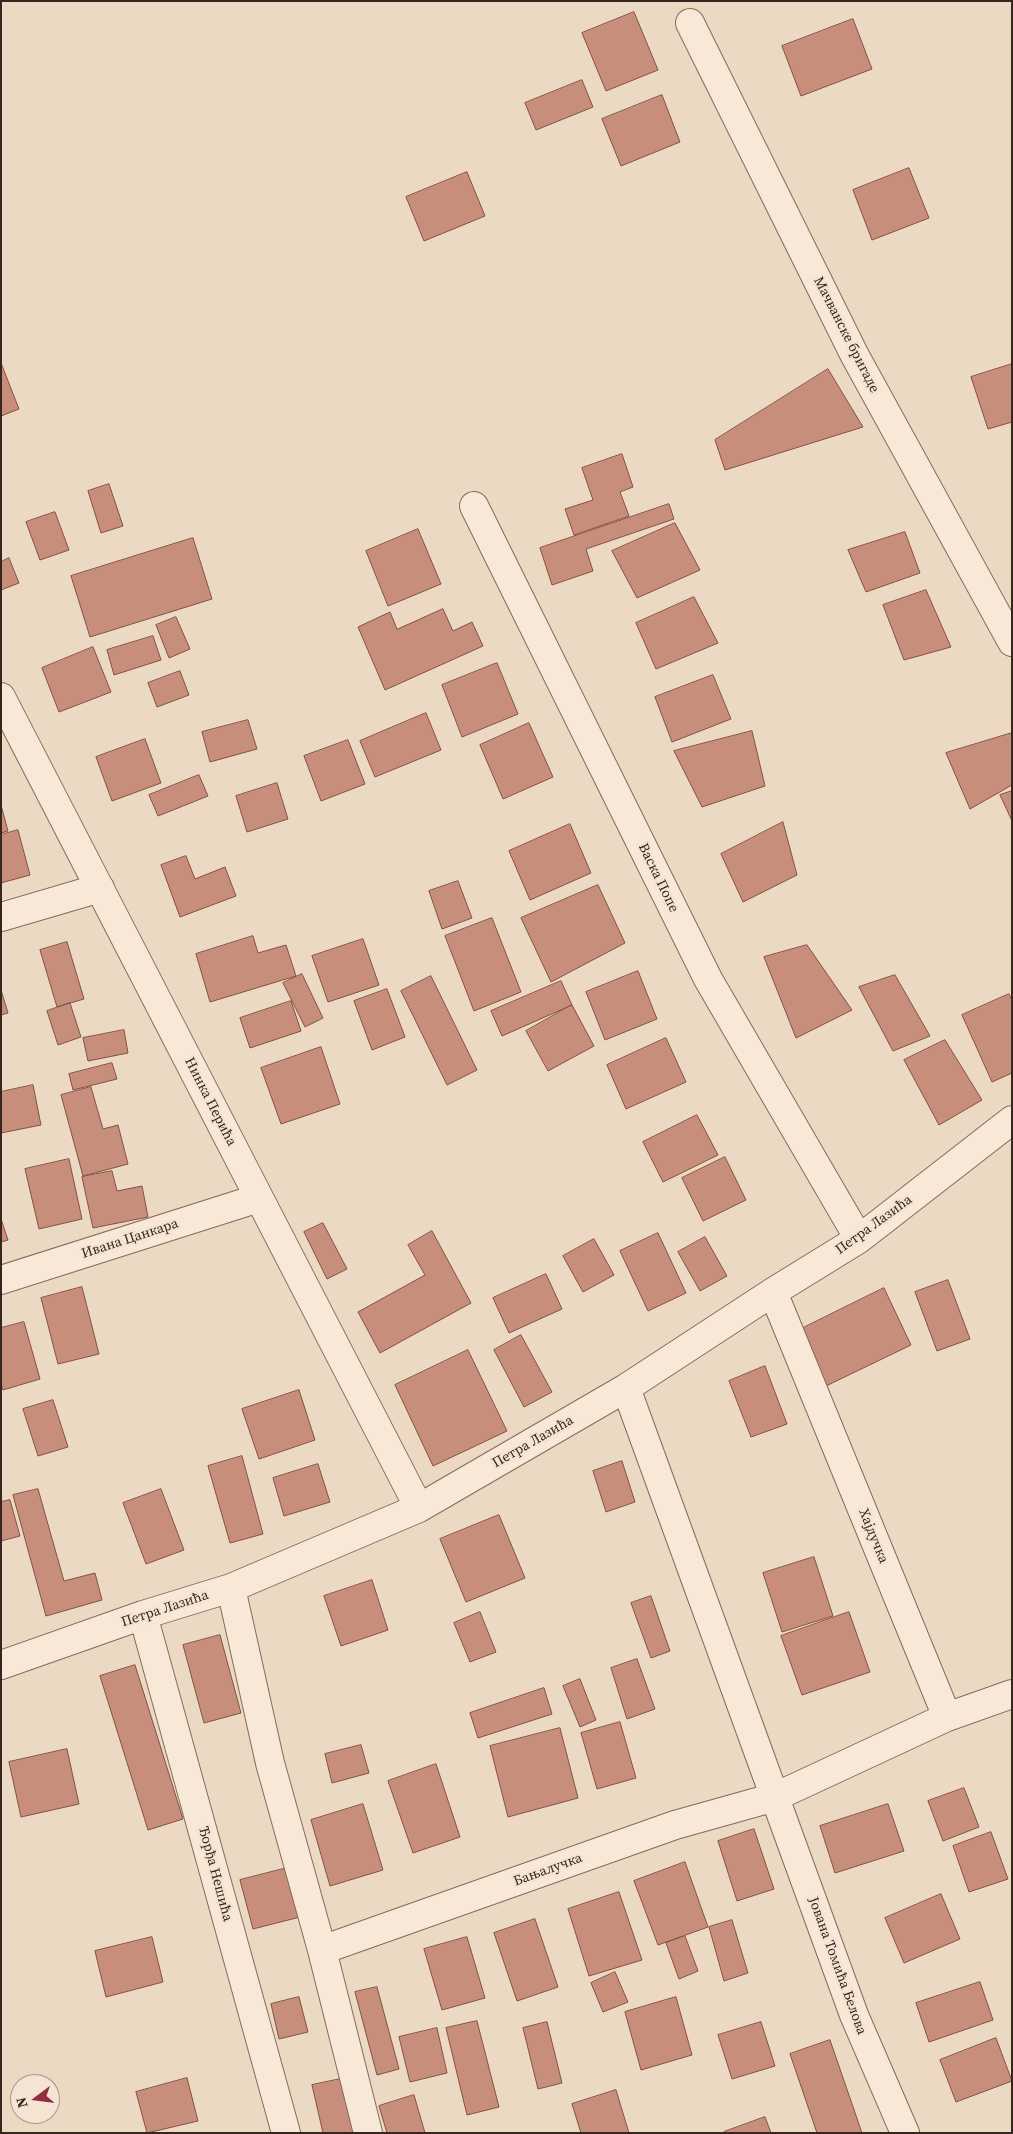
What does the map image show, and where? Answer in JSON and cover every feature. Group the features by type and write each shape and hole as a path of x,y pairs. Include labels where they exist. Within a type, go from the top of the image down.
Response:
{"street":[{"name":"Мачванске бригаде","path":"690,23 854,354 1012,642"},
{"name":"Васка Попе","path":"474,506 708,979 859,1240"},
{"name":"Нинка Перића","path":"1,696 419,1508"},
{"path":"1,917 100,888"},
{"name":"Петра Лазића","path":"1,1665 143,1615 231,1588 419,1508 626,1388 773,1292 859,1240 1012,1120"},
{"name":"Ивана Цанкара","path":"1,1280 259,1198"},
{"name":"Хајдучка","path":"773,1292 947,1717"},
{"name":"Јована Томића Белова","path":"626,1388 854,2015 905,2133"},
{"path":"231,1588 270,1763 322,1950 368,2133"},
{"name":"Ђорђа Нешића","path":"143,1615 286,2133"},
{"path":"947,1717 1012,1694"},
{"name":"Бањалучка","path":"322,1950 675,1825 775,1797 947,1717"}],"building":[{"path":"634,12 658,70 606,91 582,33"},
{"path":"853,19 872,69 801,96 782,46"},
{"path":"582,80 593,107 536,130 525,103"},
{"path":"662,95 680,142 621,166 602,119"},
{"path":"909,168 929,218 872,240 853,190"},
{"path":"467,172 485,216 424,241 406,197"},
{"path":"1,363 19,409 1,416"},
{"path":"1012,364 1012,422 988,429 971,377"},
{"path":"828,369 863,427 725,470 715,440"},
{"path":"622,454 633,487 620,492 629,516 574,535 565,509 593,500 582,468"},
{"path":"109,484 123,526 101,533 88,491"},
{"path":"669,504 674,519 586,549 593,571 552,585 540,548"},
{"path":"55,512 69,550 40,560 26,522"},
{"path":"675,523 700,570 637,598 612,551"},
{"path":"418,529 441,584 388,606 366,551"},
{"path":"905,532 920,573 866,592 848,550"},
{"path":"193,538 212,599 90,637 71,576"},
{"path":"9,558 19,583 1,590 1,562"},
{"path":"926,590 951,647 904,660 883,605"},
{"path":"694,597 718,643 656,669 636,623"},
{"path":"443,609 453,631 472,622 483,646 385,690 358,627 390,612 397,629"},
{"path":"176,617 190,649 169,658 156,625"},
{"path":"153,636 161,660 114,675 107,650"},
{"path":"93,647 111,692 59,712 42,668"},
{"path":"497,663 518,714 462,737 442,685"},
{"path":"180,671 189,695 157,707 148,683"},
{"path":"713,675 731,719 672,742 655,697"},
{"path":"426,713 441,750 375,777 360,741"},
{"path":"248,720 257,749 210,762 202,732"},
{"path":"529,723 553,777 503,799 480,745"},
{"path":"752,731 765,786 702,807 674,751"},
{"path":"1012,733 1012,785 970,809 946,753"},
{"path":"145,739 161,783 112,801 96,757"},
{"path":"348,740 365,784 321,801 304,756"},
{"path":"199,775 208,796 158,816 149,795"},
{"path":"277,783 288,819 247,832 236,796"},
{"path":"1012,791 1012,821 1000,795"},
{"path":"1,805 8,831 1,833"},
{"path":"783,822 797,875 743,902 721,854"},
{"path":"570,824 591,873 530,900 509,851"},
{"path":"18,830 30,875 1,883 1,835"},
{"path":"186,856 195,879 225,867 236,896 180,917 161,865"},
{"path":"458,881 472,918 442,929 429,891"},
{"path":"598,885 625,943 551,982 521,918"},
{"path":"492,918 521,992 474,1011 445,936"},
{"path":"253,936 258,953 286,945 296,976 210,1002 196,954"},
{"path":"363,939 379,985 328,1002 312,956"},
{"path":"67,942 84,999 57,1007 40,950"},
{"path":"807,945 852,1010 796,1038 764,957"},
{"path":"638,971 657,1019 605,1040 586,992"},
{"path":"302,974 323,1018 305,1027 283,983"},
{"path":"895,975 930,1036 893,1051 859,987"},
{"path":"431,976 477,1070 447,1085 401,991"},
{"path":"561,981 572,1005 502,1036 491,1011"},
{"path":"387,989 405,1037 372,1050 354,1001"},
{"path":"1,990 8,1013 1,1015"},
{"path":"1009,994 1012,1000 1012,1073 992,1082 962,1015"},
{"path":"291,1001 301,1031 250,1048 240,1018"},
{"path":"70,1003 81,1037 58,1045 47,1011"},
{"path":"572,1005 594,1046 548,1071 526,1031"},
{"path":"124,1030 128,1053 88,1061 83,1038"},
{"path":"666,1038 686,1082 626,1109 607,1065"},
{"path":"945,1040 982,1100 939,1125 904,1060"},
{"path":"321,1047 340,1104 281,1124 261,1068"},
{"path":"112,1063 117,1079 73,1090 69,1074"},
{"path":"33,1085 41,1125 1,1133 1,1092"},
{"path":"91,1087 103,1129 118,1125 128,1164 83,1176 61,1095"},
{"path":"697,1115 718,1155 663,1182 643,1142"},
{"path":"725,1157 746,1200 703,1221 682,1178"},
{"path":"69,1159 82,1219 39,1229 25,1169"},
{"path":"112,1171 117,1191 142,1186 148,1217 93,1228 82,1177"},
{"path":"1,1219 8,1240 1,1242"},
{"path":"323,1223 347,1269 327,1279 304,1232"},
{"path":"432,1231 471,1303 380,1353 358,1312 425,1275 408,1245"},
{"path":"658,1233 686,1293 648,1311 620,1251"},
{"path":"705,1237 727,1276 700,1291 678,1252"},
{"path":"594,1239 614,1275 583,1292 563,1256"},
{"path":"546,1274 562,1309 509,1333 493,1298"},
{"path":"948,1280 970,1339 937,1351 915,1292"},
{"path":"82,1287 99,1354 58,1364 41,1298"},
{"path":"884,1288 911,1345 826,1386 799,1330"},
{"path":"24,1322 40,1379 3,1390 1,1383 1,1328"},
{"path":"521,1335 552,1392 524,1407 494,1350"},
{"path":"468,1350 507,1431 433,1466 395,1385"},
{"path":"765,1366 787,1424 751,1437 729,1381"},
{"path":"299,1390 315,1440 259,1459 242,1409"},
{"path":"53,1400 68,1447 38,1456 23,1409"},
{"path":"242,1456 263,1534 230,1543 208,1466"},
{"path":"622,1461 635,1502 606,1512 593,1471"},
{"path":"318,1464 330,1502 284,1516 273,1478"},
{"path":"38,1489 64,1581 95,1573 102,1600 46,1616 13,1495"},
{"path":"161,1489 184,1550 146,1564 123,1503"},
{"path":"10,1500 20,1536 1,1541 1,1502"},
{"path":"499,1515 525,1578 466,1602 440,1539"},
{"path":"814,1557 833,1616 782,1632 763,1573"},
{"path":"372,1580 388,1630 341,1646 324,1596"},
{"path":"651,1596 670,1651 651,1658 631,1603"},
{"path":"480,1612 496,1652 470,1662 454,1623"},
{"path":"849,1612 870,1672 802,1695 781,1636"},
{"path":"220,1635 241,1713 204,1723 183,1645"},
{"path":"637,1659 655,1709 627,1719 611,1668"},
{"path":"135,1665 183,1819 148,1830 100,1676"},
{"path":"580,1679 596,1720 580,1727 563,1686"},
{"path":"544,1688 552,1714 478,1738 470,1713"},
{"path":"620,1722 636,1778 597,1789 581,1733"},
{"path":"560,1728 578,1798 508,1817 490,1746"},
{"path":"361,1745 369,1773 332,1783 325,1754"},
{"path":"67,1749 79,1804 21,1817 9,1762"},
{"path":"436,1764 460,1837 413,1853 388,1781"},
{"path":"964,1788 979,1827 943,1841 928,1801"},
{"path":"363,1804 383,1870 330,1886 311,1820"},
{"path":"888,1804 904,1851 835,1873 820,1826"},
{"path":"754,1829 774,1889 737,1901 718,1841"},
{"path":"991,1832 1008,1879 969,1892 953,1846"},
{"path":"685,1862 708,1927 658,1945 634,1881"},
{"path":"295,1866 308,1915 253,1929 240,1880"},
{"path":"619,1892 642,1960 589,1976 568,1909"},
{"path":"941,1894 960,1939 904,1963 885,1918"},
{"path":"535,1919 558,1987 517,2001 494,1933"},
{"path":"732,1920 748,1973 724,1981 709,1927"},
{"path":"685,1936 698,1971 679,1979 666,1943"},
{"path":"152,1937 163,1982 106,1997 95,1951"},
{"path":"467,1937 485,1998 442,2010 424,1949"},
{"path":"615,1972 628,2002 603,2012 591,1983"},
{"path":"980,1982 993,2020 929,2042 916,2003"},
{"path":"377,1987 399,2069 377,2075 355,1992"},
{"path":"299,1997 308,2032 279,2039 271,2004"},
{"path":"676,1997 692,2055 641,2070 625,2012"},
{"path":"477,2021 499,2107 467,2115 446,2028"},
{"path":"547,2022 562,2083 538,2089 523,2028"},
{"path":"761,2022 775,2066 732,2079 718,2035"},
{"path":"437,2028 447,2073 410,2082 399,2037"},
{"path":"996,2038 1012,2081 956,2102 940,2060"},
{"path":"830,2040 862,2133 817,2133 790,2054"},
{"path":"350,2077 361,2133 323,2133 312,2085"},
{"path":"187,2078 198,2121 147,2133 136,2092"},
{"path":"616,2090 629,2133 581,2133 572,2104"},
{"path":"414,2095 425,2133 387,2133 379,2106"},
{"path":"765,2117 771,2133 724,2133 724,2132"}]}
